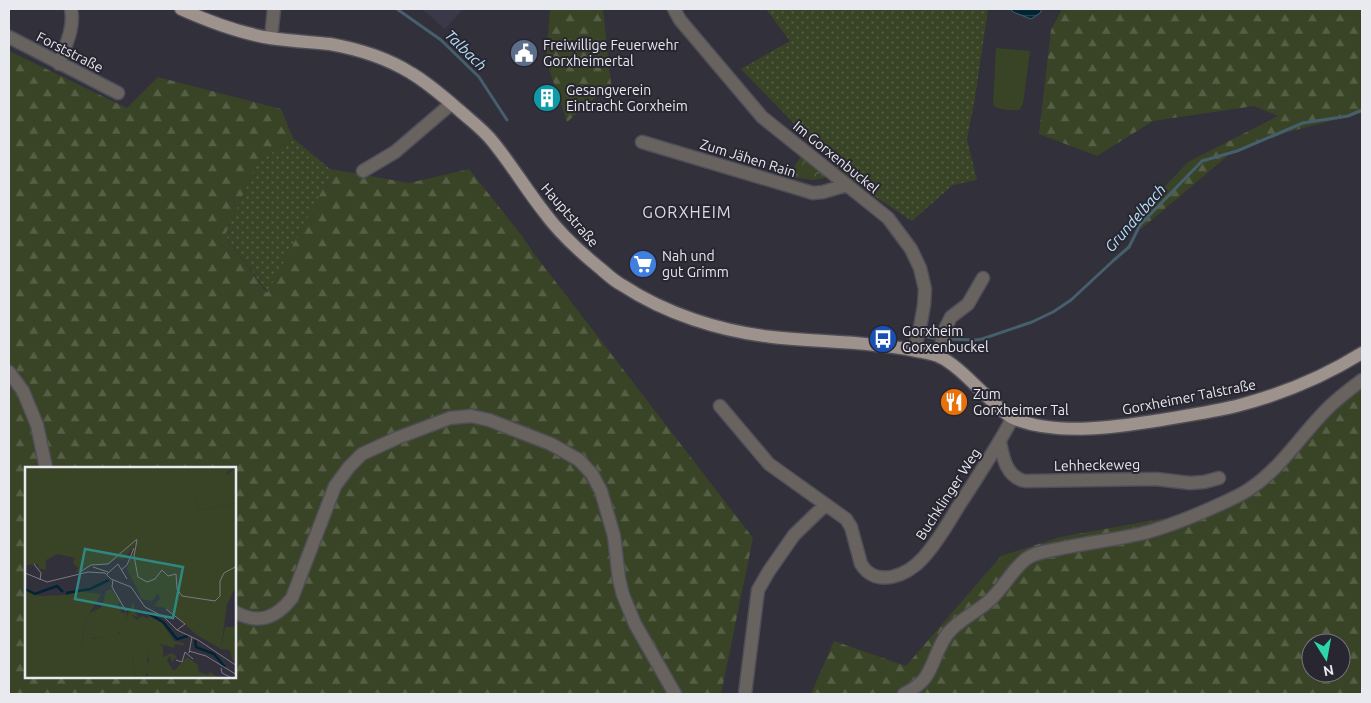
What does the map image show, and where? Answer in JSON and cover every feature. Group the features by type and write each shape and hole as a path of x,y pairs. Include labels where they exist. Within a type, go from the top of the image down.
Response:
{"main road":[{"name":"Hauptstraße","path":"181,9 207,21 246,33 354,49 382,58 413,74 491,139 546,215 576,248 620,284 653,303 686,318 703,323 767,336 913,350 942,345 964,374 1012,419"},
{"name":"Gorxheimer Talstraße","path":"1012,419 1058,428 1088,429 1122,426 1206,412 1240,405 1273,395 1343,365 1362,353"}],"street":[{"path":"59,64 71,29 71,9"},
{"path":"271,38 274,9"},
{"name":"Im Gorxenbuckel","path":"674,9 680,20 762,117 888,218 911,250 920,268 925,289 924,305 913,350"},
{"name":"Forststraße","path":"9,38 118,93"},
{"path":"363,171 395,152 451,104"},
{"name":"Zum Jähen Rain","path":"642,142 813,193 824,192 847,185"},
{"path":"942,345 951,317 968,304 983,278"},
{"path":"9,372 23,391 37,425 46,467"},
{"path":"904,694 919,685 925,678 941,642 950,631 959,622 985,605 1021,564 1032,555 1048,550 1159,529 1193,516 1250,489 1280,463 1328,408 1362,380"},
{"name":"Buchklinger Weg","path":"720,406 769,464 846,519 852,527 864,569 877,577 897,575 908,571 923,559 936,543 1000,442 1012,419"},
{"path":"236,613 245,618 266,618 284,608 292,598 335,486 349,467 362,454 437,422 461,416 471,416 489,420 551,444 579,460 592,474 601,491 614,536 622,595 635,624 675,694"},
{"name":"Lehheckeweg","path":"1000,442 1004,459 1010,471 1016,478 1025,480 1156,479 1190,483 1219,478"},
{"path":"744,694 758,590 789,542 825,505"}],"shaded area":[{"path":"422,9 463,9 445,29"}],"green space":[{"path":"550,9 603,9 611,84 567,122 546,60"},
{"path":"766,9 988,9 967,139 977,180 953,185 912,221 846,177 741,69 790,41"},
{"path":"1062,9 1362,9 1362,113 1288,132 1232,152 1141,229 1139,214 1188,162 1278,116 1254,106 1153,121 1097,156 1039,134 1051,30"},
{"path":"996,48 1030,51 1023,104 1018,110 1001,109 993,104"},
{"path":"9,51 127,108 158,77 281,109 293,138 257,163 225,235 267,293 330,176 330,169 409,183 469,169 753,538 721,694 9,694"},
{"path":"293,138 330,169 330,176 268,293 225,235 257,163"},
{"path":"803,153 826,173 825,178 814,180 788,177"},
{"path":"1362,388 1362,694 811,694 834,641 906,666 1001,556 1060,537 1172,517 1219,498 1250,482 1260,474 1288,443"}],"water":[{"path":"1010,9 1042,9 1040,13 1031,19"}],"waterway":[{"name":"Talbach","path":"397,9 441,40 479,77 507,120"},
{"name":"Grundelbach","path":"946,339 982,339 1032,322 1053,312 1071,300 1129,247 1140,225 1202,161 1237,151 1303,123 1348,116 1362,110"},
{"name":"Grundelbach","path":"927,337 939,339"}],"place":[{"name":"Freiwillige Feuerwehr Gorxheimertal","path":"524,53"},
{"name":"Gesangverein Eintracht Gorxheim","path":"547,98"},
{"name":"Nah und gut Grimm","path":"643,264"},
{"name":"Gorxheim Gorxenbuckel","path":"883,339"},
{"name":"Zum Gorxheimer Tal","path":"954,402"}],"district":[{"name":"GORXHEIM","path":"687,212"}]}
